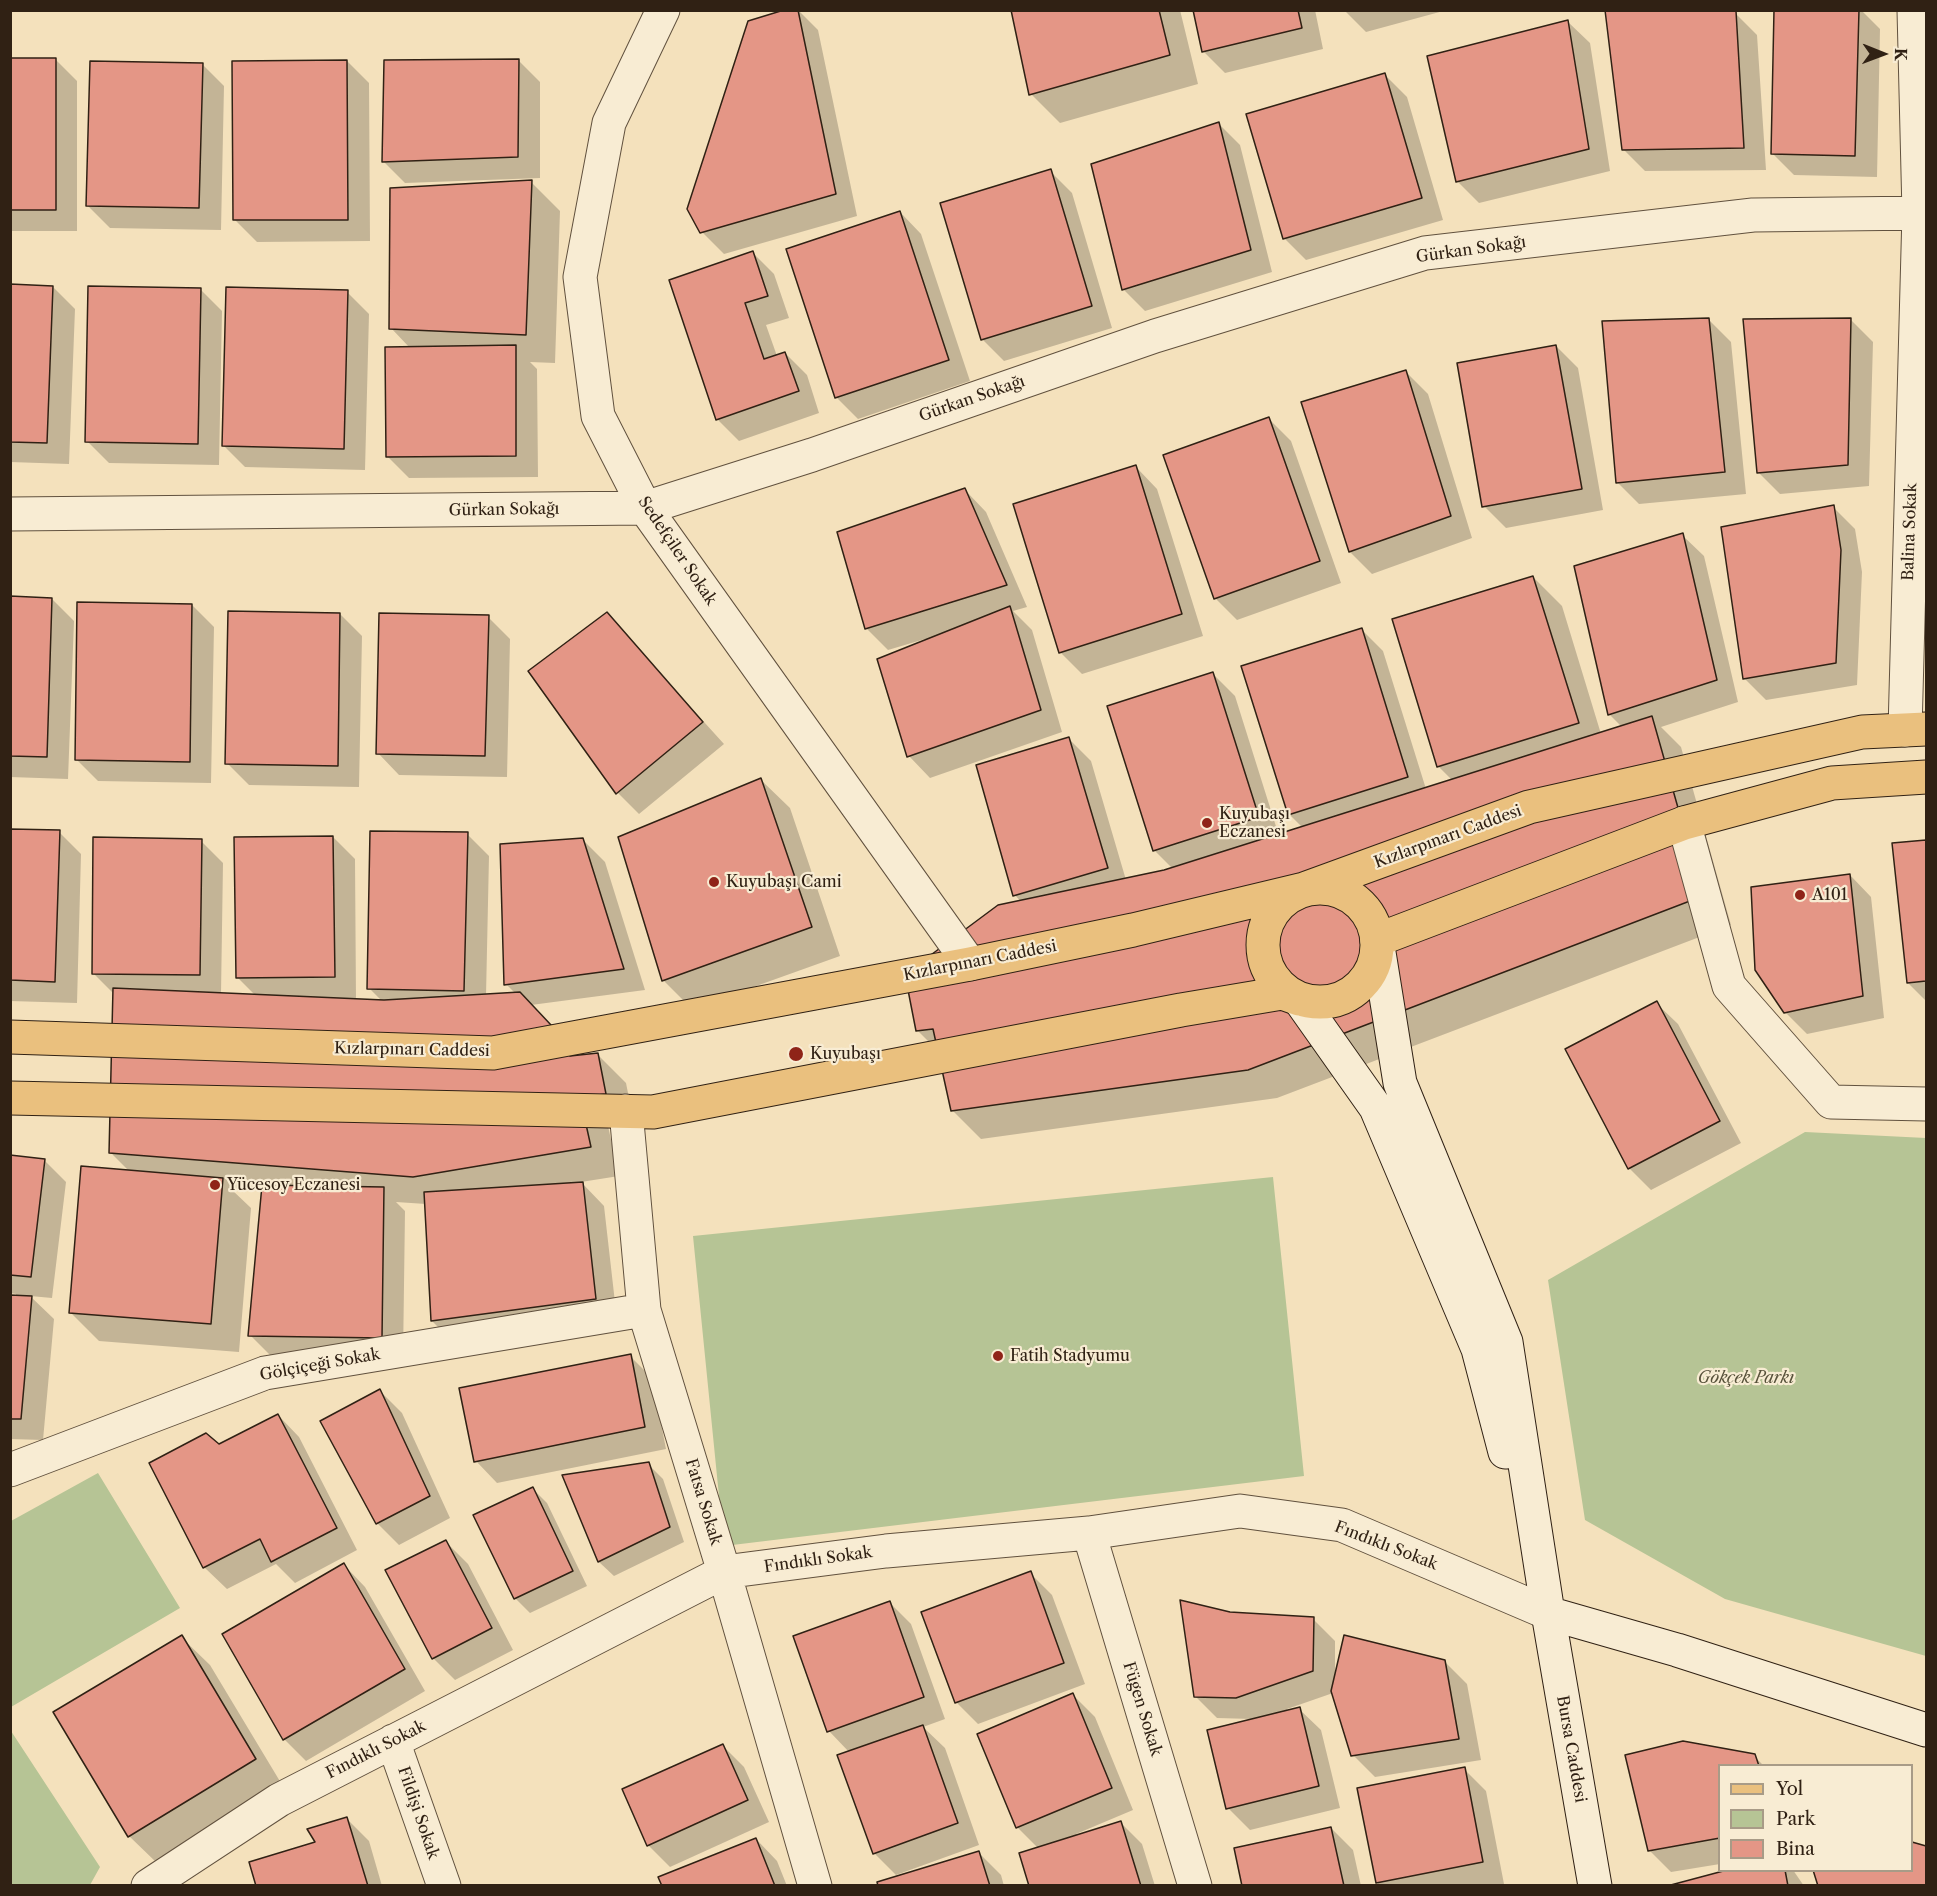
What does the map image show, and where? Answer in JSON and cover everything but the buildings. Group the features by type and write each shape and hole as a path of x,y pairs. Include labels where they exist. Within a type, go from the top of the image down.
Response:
{"main road":[{"name":"Kızlarpınarı Caddesi","path":"10,1037 493,1053 969,964 1133,930 1304,889 1529,807 1862,732 1916,730"},
{"path":"1377,940 1684,823 1832,783 1926,777"},
{"path":"10,1098 653,1112 1243,999 1282,993 1299,999 1328,1002 1346,997 1360,986 1371,971 1376,955 1377,940 1374,926 1366,911 1351,896 1332,888 1304,889 1289,895 1267,921 1262,938 1263,956 1269,973 1279,987 1299,999"}],"street":[{"name":"Sedefçiler Sokak","path":"663,10 609,123 580,277 598,416 645,508 969,964"},
{"name":"Balina Sokak","path":"1914,10 1923,213 1916,730"},
{"name":"Gürkan Sokağı","path":"10,514 645,508 823,451 1155,336 1425,254 1753,215 1923,213"},
{"path":"1684,823 1729,986 1831,1102 1926,1104"},
{"path":"1377,940 1400,1083 1506,1342 1548,1613"},
{"path":"1299,999 1376,1108 1478,1349 1548,1613"},
{"name":"Fatsa Sokak","path":"626,1111 644,1310 724,1572 815,1886"},
{"name":"Gölçiçeği Sokak","path":"10,1470 265,1373 644,1310"},
{"name":"Fındıklı Sokak","path":"148,1886 279,1800 724,1572 886,1551 1089,1533 1240,1511 1342,1525 1548,1613 1677,1650 1926,1730"},
{"name":"Fügen Sokak","path":"1089,1533 1195,1886"},
{"name":"Bursa Caddesi","path":"1548,1613 1595,1886"},
{"name":"Fildişi Sokak","path":"393,1741 444,1886"}],"green space":[{"name":"Gökçek Parkı","path":"1805,1132 1926,1138 1926,1656 1725,1599 1585,1520 1548,1280"},
{"name":"Fatih Stadyumu","path":"1273,1177 1304,1476 724,1546 693,1236"},
{"path":"98,1473 180,1608 11,1707 11,1521"},
{"path":"11,1731 100,1867 90,1885 11,1885"}],"place":[{"name":"Kuyubaşı Eczanesi","path":"1207,823"},
{"name":"Kuyubaşı Cami","path":"714,882"},
{"name":"A101","path":"1800,895"},
{"name":"Kuyubaşı","path":"796,1054"},
{"name":"Yücesoy Eczanesi","path":"215,1185"},
{"name":"Fatih Stadyumu","path":"998,1356"}]}
